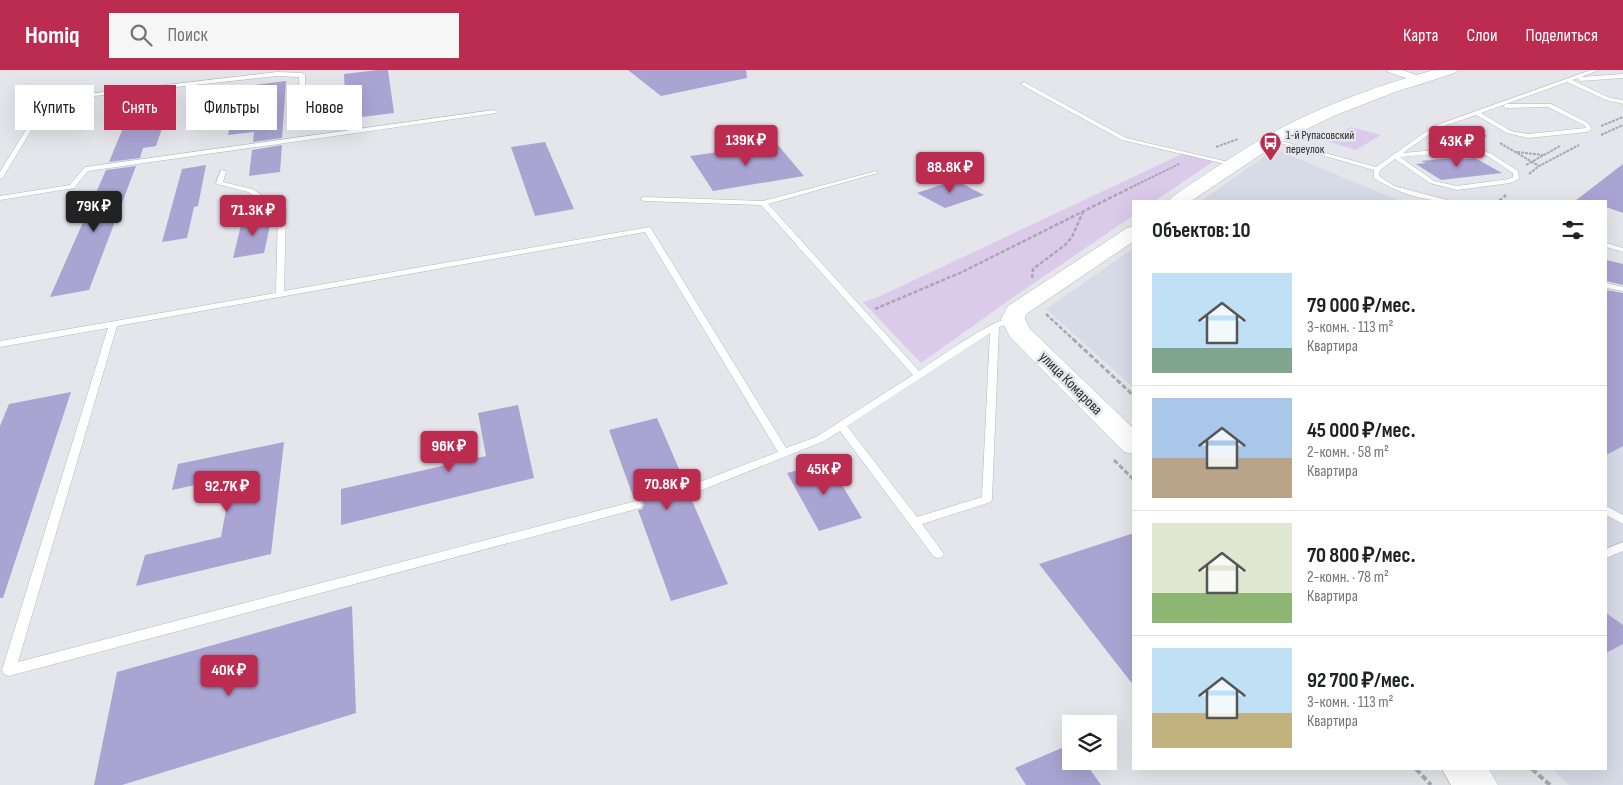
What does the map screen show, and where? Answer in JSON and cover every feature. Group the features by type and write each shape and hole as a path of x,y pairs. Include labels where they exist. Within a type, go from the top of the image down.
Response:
{"street":[{"path":"1392,70 1418,79"},
{"path":"1180,200 1272,140 1314,120 1418,79 1450,70"},
{"path":"1004,323 1016,311 1132,233"},
{"name":"улица Комарова","path":"1004,323 1019,332 1132,443"},
{"path":"1463,770 1478,785"}],"lane":[{"path":"1441,200 1392,187 1376,177 1377,169 1436,127 1596,70"},
{"path":"0,176 48,100 277,74 302,75 302,85"},
{"path":"1567,80 1623,76"},
{"path":"1567,80 1608,99 1623,102"},
{"path":"1024,84 1117,137 1234,164"},
{"path":"1477,113 1509,132 1528,136 1585,131 1589,129 1586,124 1549,105 1496,106"},
{"path":"0,198 72,187 86,168 494,112"},
{"path":"1272,140 1377,169"},
{"path":"1467,149 1488,154 1516,172 1517,178 1510,181 1457,188 1432,182 1394,156 1467,149"},
{"path":"223,171 219,183 250,190 282,210 280,294"},
{"path":"644,199 763,203 874,172"},
{"path":"763,203 918,375"},
{"path":"0,344 647,229 784,453"},
{"path":"1607,245 1623,250"},
{"path":"1607,285 1623,289"},
{"path":"688,491 820,439 918,375 1004,323"},
{"path":"915,522 986,499 1004,323"},
{"path":"113,324 9,670 636,505"},
{"path":"842,425 938,554"},
{"path":"1607,511 1623,520"},
{"path":"1607,554 1623,546"}],"path":[{"path":"1516,172 1585,131 1623,117"},
{"path":"1595,138 1623,125"},
{"path":"863,314 962,272 1197,155 1240,138"},
{"path":"1528,175 1564,152 1586,142"},
{"path":"1500,200 1506,195"},
{"path":"1033,280 1031,275 1033,269 1065,245 1072,237 1082,212"},
{"path":"1040,308 1132,394"},
{"path":"1417,770 1431,785"},
{"path":"1533,770 1550,785"}],"shaded area":[{"path":"1351,127 1381,135 1356,150 1327,141"},
{"path":"1275,149 1398,200 1202,200"},
{"path":"1182,154 1214,161 1156,200 1132,200 1132,216 921,363 863,302 876,298"},
{"path":"1132,249 1132,386 1046,309"},
{"path":"1607,294 1623,300 1623,785 1569,785 1553,770 1607,770"}],"building":[{"path":"388,70 394,113 362,117 362,85 344,85 344,74"},
{"path":"628,70 746,70 747,78 661,96"},
{"path":"286,81 282,138 253,142 254,132 228,135 229,130 277,130 277,85 253,85"},
{"path":"122,130 161,130 156,146 143,148 140,158 109,162"},
{"path":"545,142 574,209 535,216 511,147"},
{"path":"777,144 804,176 713,191 690,156"},
{"path":"282,145 280,172 249,176 252,150"},
{"path":"1460,157 1465,159 1475,158 1502,173 1441,180 1416,164 1426,163 1421,161"},
{"path":"1623,164 1623,213 1607,207 1607,200 1576,200"},
{"path":"206,165 198,206 194,207 187,238 162,242 182,169"},
{"path":"136,166 89,290 50,297 106,170"},
{"path":"955,180 984,195 945,208 917,193"},
{"path":"272,216 264,253 233,258 242,221"},
{"path":"1607,260 1623,264 1623,285 1607,281"},
{"path":"1607,290 1623,293 1623,446 1607,454"},
{"path":"71,392 3,598 0,598 0,426 9,404"},
{"path":"518,405 534,478 341,525 341,489 486,456 478,413"},
{"path":"657,418 686,485 682,487 682,495 690,496 728,584 671,601 638,510 642,509 644,504 640,500 634,499 609,430"},
{"path":"284,442 271,554 136,586 145,555 221,537 232,477 172,490 178,464"},
{"path":"828,462 862,518 819,531 787,473"},
{"path":"1132,534 1132,683 1039,564"},
{"path":"352,606 356,713 122,785 94,785 117,672"},
{"path":"1607,614 1623,625 1623,644 1607,652"},
{"path":"1062,748 1062,770 1090,770 1101,785 1026,785 1015,768"}],"place":[{"name":"1-й Рупасовский переулок","path":"1270,161"}]}
